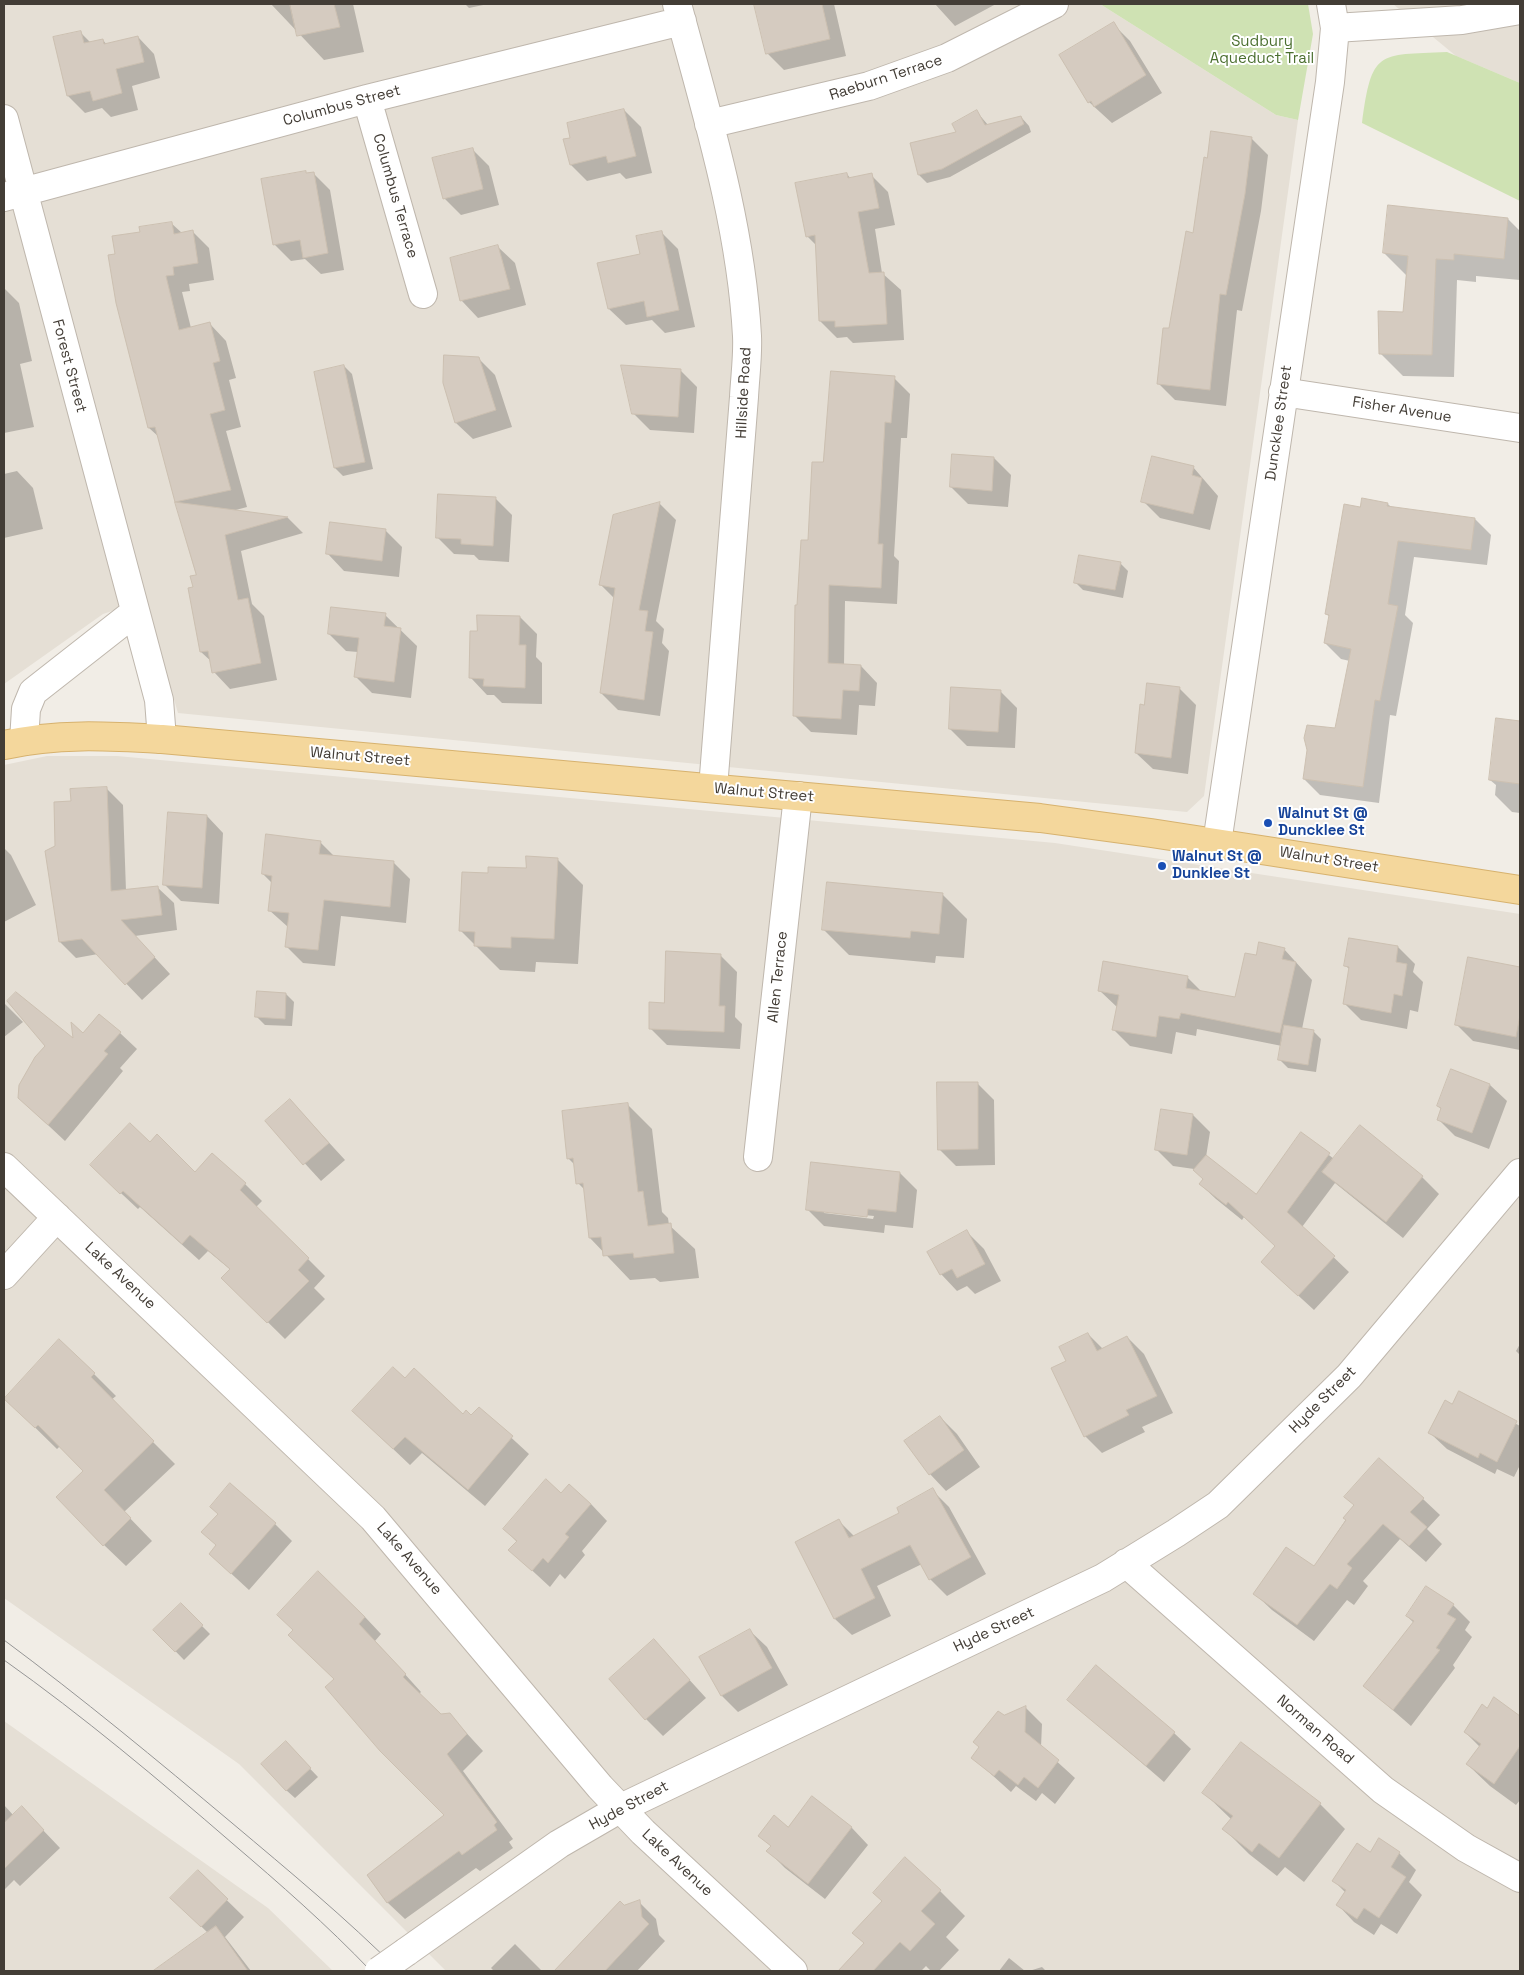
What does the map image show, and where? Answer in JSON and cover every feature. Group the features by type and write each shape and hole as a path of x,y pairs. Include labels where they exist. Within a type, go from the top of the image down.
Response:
{"main road":[{"name":"Walnut Street","path":"14,743 82,735 162,739 1040,818 1217,843 1520,890"}],"street":[{"name":"Raeburn Terrace","path":"709,124 869,86 947,58 1054,4"},
{"path":"1333,16 1462,20 1520,10"},
{"name":"Hillside Road","path":"680,12 709,124 731,221 741,281 747,337 744,397 713,788"},
{"name":"Columbus Street","path":"13,194 367,99 680,12"},
{"name":"Duncklee Street","path":"1217,843 1328,92 1333,16"},
{"name":"Columbus Terrace","path":"367,99 423,294"},
{"name":"Forest Street","path":"4,119 13,194 135,612 161,708 162,739"},
{"name":"Fisher Avenue","path":"1283,392 1520,428"},
{"path":"14,743 32,692 135,612"},
{"name":"Allen Terrace","path":"758,1157 798,796"},
{"name":"Lake Avenue","path":"4,1167 373,1518 621,1808 793,1971"},
{"name":"Hyde Street","path":"378,1971 559,1844 621,1808 1103,1578 1126,1562 1176,1534 1218,1504 1349,1376 1520,1173"},
{"path":"4,1275 57,1217"},
{"name":"Norman Road","path":"1126,1562 1384,1790 1466,1848 1520,1878"}],"shaded area":[{"path":"4,4 1100,4 1276,115 1298,120 1204,796 1187,812 178,713 145,600 103,614 4,684"},
{"path":"1393,4 1520,4 1520,83 1456,56"},
{"path":"47,756 117,756 1055,843 1520,914 1520,1971 446,1971 239,1764 4,1598 4,765"},
{"path":"4,1721 268,1908 333,1971 4,1971"}],"green space":[{"name":"Sudbury Aqueduct Trail","path":"1100,4 1308,4 1313,34 1298,120 1276,115"},
{"path":"1447,52 1520,83 1520,201 1362,123 1370,82 1375,69 1382,61 1406,54"}],"building":[{"path":"290,4 334,4 340,27 297,36"},
{"path":"754,4 822,4 830,39 766,54"},
{"path":"1114,22 1146,75 1094,107 1091,101 1088,103 1059,55"},
{"path":"81,31 84,43 103,39 104,44 138,36 144,62 116,69 122,93 93,101 90,91 67,96 53,37"},
{"path":"624,109 636,156 608,163 606,156 570,165 563,139 570,138 567,123"},
{"path":"977,110 985,125 1021,116 1024,124 942,169 918,175 910,143 956,132 952,124"},
{"path":"1211,131 1252,137 1245,194 1226,295 1220,294 1210,390 1157,384 1163,328 1169,328 1186,231 1193,233 1204,157 1207,158"},
{"path":"473,148 483,189 443,199 432,158"},
{"path":"306,171 306,173 314,172 328,253 303,258 300,240 273,245 261,179"},
{"path":"847,173 848,178 872,173 879,208 858,212 869,273 884,272 887,324 835,327 835,321 819,321 815,235 806,237 795,183"},
{"path":"1388,205 1508,218 1504,259 1454,254 1454,260 1436,259 1432,355 1379,354 1378,311 1403,312 1408,256 1383,253"},
{"path":"172,222 174,234 193,230 198,263 173,267 174,275 166,276 179,330 210,322 220,361 213,363 225,410 210,414 231,490 175,502 155,427 148,428 116,303 108,255 115,254 112,236 140,232 139,227"},
{"path":"662,231 679,310 647,317 644,301 608,309 597,263 640,254 636,236"},
{"path":"498,245 510,289 460,301 450,258"},
{"path":"444,355 479,357 496,410 455,423 443,383"},
{"path":"344,365 365,462 334,468 314,372"},
{"path":"621,365 681,369 678,417 632,414"},
{"path":"831,371 895,376 891,423 885,422 878,544 883,544 881,588 829,585 828,663 861,665 859,691 843,690 841,719 793,716 795,605 797,605 801,540 808,540 812,462 823,462"},
{"path":"952,454 994,457 992,491 950,487"},
{"path":"1152,456 1194,466 1192,475 1202,478 1193,514 1141,502"},
{"path":"438,494 496,497 493,546 461,544 461,539 436,538"},
{"path":"1362,498 1388,503 1387,506 1475,518 1471,550 1398,541 1388,604 1398,606 1380,701 1375,700 1363,787 1303,779 1307,750 1304,738 1307,725 1335,728 1351,649 1324,643 1329,615 1325,614 1344,504 1360,507"},
{"path":"175,502 288,517 225,535 238,600 248,598 261,663 212,673 208,651 200,652 188,588 193,587 190,576 196,575"},
{"path":"660,502 639,610 648,611 645,631 653,632 644,700 600,693 615,588 599,585 613,515"},
{"path":"330,522 386,529 382,561 326,554"},
{"path":"1079,555 1121,562 1115,590 1074,583"},
{"path":"331,607 386,613 384,626 401,628 394,682 354,677 359,638 328,634"},
{"path":"477,615 520,616 519,645 526,645 525,688 483,686 484,679 469,678 470,631 477,631"},
{"path":"1147,683 1180,687 1171,758 1135,753 1140,704 1144,705"},
{"path":"951,687 1001,690 998,732 949,729"},
{"path":"1496,718 1520,721 1520,784 1489,780"},
{"path":"107,787 111,891 158,886 162,915 121,920 155,957 125,985 82,939 59,942 45,851 55,846 54,802 71,801 70,789"},
{"path":"168,812 207,815 202,888 163,885"},
{"path":"266,834 321,841 319,854 394,861 390,907 324,900 318,950 285,947 289,913 268,911 272,876 262,874"},
{"path":"526,856 558,858 554,939 511,937 511,948 474,946 475,932 459,931 462,872 488,873 488,867 526,868"},
{"path":"827,882 943,893 939,934 911,931 910,938 822,930"},
{"path":"1349,938 1398,946 1396,962 1407,964 1402,996 1394,994 1391,1013 1343,1004 1349,967 1344,966"},
{"path":"1259,942 1285,948 1282,959 1296,962 1280,1033 1181,1013 1179,1019 1159,1016 1156,1037 1112,1030 1119,995 1098,991 1103,961 1188,976 1186,988 1235,997 1245,953 1256,955"},
{"path":"666,951 721,954 719,1006 725,1006 724,1032 649,1029 649,1002 664,1003"},
{"path":"1468,957 1520,967 1520,1015 1516,1037 1455,1025"},
{"path":"257,991 286,993 285,1019 255,1017"},
{"path":"16,992 73,1038 71,1022 83,1033 99,1014 121,1032 104,1051 108,1054 48,1125 18,1098 19,1085 35,1057 45,1046 7,1001"},
{"path":"1284,1025 1314,1030 1308,1065 1278,1060"},
{"path":"1451,1069 1490,1084 1472,1133 1437,1120 1441,1108 1437,1106"},
{"path":"937,1082 978,1082 978,1149 938,1150"},
{"path":"290,1099 329,1143 303,1165 265,1121"},
{"path":"628,1103 638,1192 643,1191 648,1226 671,1223 674,1253 634,1258 633,1253 603,1256 601,1237 589,1238 583,1183 576,1184 573,1158 567,1159 562,1111"},
{"path":"1161,1109 1193,1114 1187,1155 1155,1150"},
{"path":"130,1123 150,1142 157,1134 195,1172 212,1153 246,1183 240,1190 309,1258 298,1270 309,1281 267,1323 221,1278 230,1269 190,1235 182,1244 123,1191 120,1194 90,1165"},
{"path":"1360,1125 1423,1176 1386,1222 1322,1172"},
{"path":"1301,1132 1330,1153 1287,1212 1335,1256 1298,1296 1261,1262 1275,1246 1228,1202 1226,1205 1199,1184 1203,1179 1193,1170 1206,1155 1256,1194"},
{"path":"811,1162 900,1172 896,1212 868,1209 867,1217 806,1210"},
{"path":"967,1230 985,1264 957,1278 952,1269 940,1275 927,1252"},
{"path":"1088,1333 1097,1351 1127,1336 1157,1396 1126,1410 1129,1415 1084,1437 1051,1368 1066,1361 1059,1347"},
{"path":"59,1339 95,1373 91,1377 154,1441 104,1490 131,1518 103,1546 56,1497 83,1471 38,1425 35,1428 4,1399"},
{"path":"393,1367 405,1378 414,1368 463,1414 466,1410 471,1415 479,1407 513,1436 468,1490 405,1437 393,1449 352,1411"},
{"path":"1459,1391 1517,1421 1497,1462 1480,1453 1478,1458 1428,1433 1445,1400 1452,1404"},
{"path":"940,1416 964,1450 929,1475 904,1441"},
{"path":"1379,1458 1424,1498 1410,1512 1427,1527 1409,1546 1383,1524 1347,1564 1352,1568 1337,1589 1330,1584 1297,1625 1253,1594 1286,1547 1314,1566 1346,1520 1343,1518 1354,1505 1344,1497"},
{"path":"546,1479 561,1493 569,1484 591,1504 565,1534 569,1537 548,1563 543,1558 532,1571 508,1550 517,1541 503,1529"},
{"path":"230,1483 276,1523 231,1574 209,1554 216,1545 201,1532 218,1514 210,1507"},
{"path":"933,1488 971,1557 929,1580 910,1545 861,1569 875,1598 834,1619 795,1542 839,1519 849,1538 899,1513 897,1508"},
{"path":"318,1571 365,1617 359,1624 406,1674 403,1677 441,1714 450,1713 467,1734 447,1754 497,1822 494,1825 497,1830 462,1855 459,1851 387,1903 367,1875 444,1815 380,1751 325,1687 334,1679 288,1635 293,1630 277,1615"},
{"path":"1426,1586 1454,1604 1447,1614 1456,1619 1436,1648 1440,1650 1393,1710 1363,1686 1414,1621 1406,1616"},
{"path":"181,1603 203,1625 175,1652 153,1630"},
{"path":"750,1629 772,1668 721,1696 699,1657"},
{"path":"654,1639 690,1680 645,1720 609,1679"},
{"path":"1096,1665 1175,1732 1146,1766 1067,1700"},
{"path":"1494,1697 1520,1716 1520,1746 1494,1784 1466,1764 1481,1744 1464,1732 1482,1704 1487,1708"},
{"path":"1026,1706 1025,1732 1059,1760 1038,1788 1024,1777 1018,1785 999,1770 994,1776 971,1758 979,1747 973,1742 998,1711 1004,1715"},
{"path":"286,1741 311,1768 286,1791 261,1764"},
{"path":"1241,1742 1321,1803 1279,1858 1259,1843 1252,1852 1222,1829 1233,1816 1202,1793"},
{"path":"812,1796 852,1827 808,1884 766,1851 771,1846 758,1836 774,1815 788,1827"},
{"path":"22,1806 44,1830 4,1869 4,1823"},
{"path":"1379,1838 1400,1852 1391,1867 1406,1877 1379,1918 1364,1908 1357,1919 1336,1905 1346,1890 1332,1881 1357,1843 1370,1852"},
{"path":"905,1857 941,1890 921,1911 935,1924 910,1951 900,1942 873,1971 838,1971 864,1943 852,1933 882,1901 873,1893"},
{"path":"198,1870 228,1899 201,1927 170,1898"},
{"path":"640,1900 642,1917 649,1924 605,1971 554,1971 620,1901 624,1905"},
{"path":"216,1926 248,1971 153,1971"}],"tram line":[{"path":"4,1640 62,1684 232,1823 338,1914 399,1971"},
{"path":"4,1660 120,1748 176,1795 303,1905 371,1971"}],"place":[{"name":"Walnut St @ Duncklee St","path":"1268,823"},
{"name":"Walnut St @ Dunklee St","path":"1162,866"}]}
